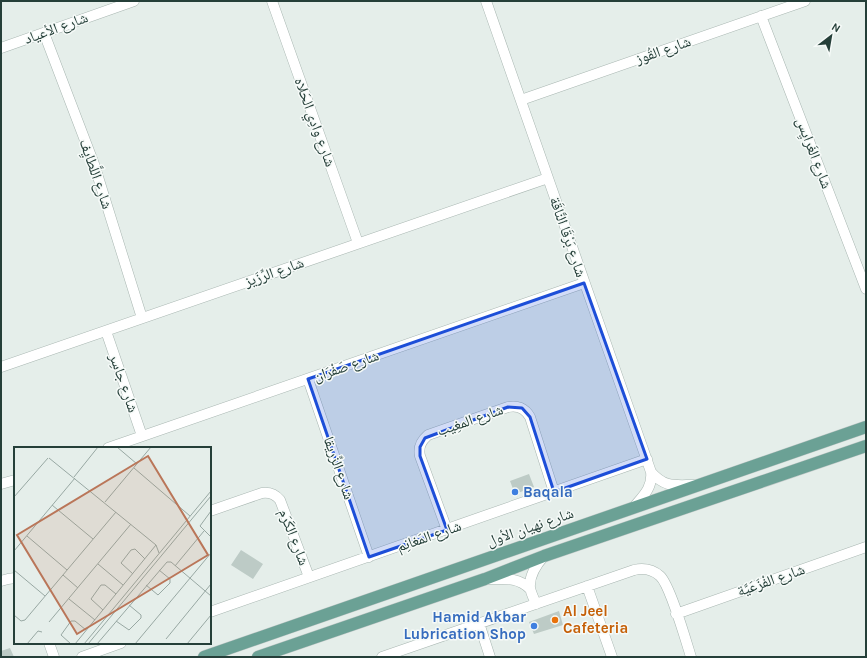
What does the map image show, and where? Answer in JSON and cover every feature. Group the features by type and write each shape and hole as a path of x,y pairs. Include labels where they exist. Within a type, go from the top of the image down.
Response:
{"main road":[{"name":"شارع نهيان الأول","path":"204,657 866,427"},
{"path":"258,657 485,579 544,556 866,446"}],"street":[{"name":"شارع الأعياد","path":"1,48 134,1"},
{"name":"شارع وادِي الحَلاه","path":"272,1 358,243"},
{"name":"شارع بَرْقَا النَّاقَة","path":"486,1 651,472"},
{"name":"شارع القُوز","path":"521,100 761,16 789,4 805,1"},
{"name":"شارع الغَرايِس","path":"761,16 866,289"},
{"name":"شارع اللَّطايِف","path":"44,33 94,164 142,318"},
{"name":"شارع الرِّزَيز","path":"1,367 548,178"},
{"name":"شارع صَفْرَان","path":"111,447 584,283"},
{"name":"شارع جاسِر","path":"106,331 142,436"},
{"name":"شارع الزِّريقا","path":"308,379 369,556"},
{"name":"شارع المغِيب","path":"447,530 420,456 419,450 421,444 428,435 508,407 515,406 522,408 530,416 554,492"},
{"name":"شارع المَغانِم","path":"211,612 647,459"},
{"path":"651,472 658,480 666,484 702,484"},
{"path":"633,508 649,487 651,482 651,472"},
{"path":"1,484 14,480"},
{"name":"شارع الكَرَم","path":"211,511 262,493 275,495 280,500 309,577"},
{"name":"شارع الفْزَعَيَّة","path":"676,614 866,547"},
{"path":"530,589 532,574 544,556"},
{"path":"382,657 634,570 647,569 656,573 664,580 666,584 691,657"},
{"path":"1,581 14,578"},
{"path":"485,579 514,579 525,584 530,589 536,604"},
{"path":"587,586 612,657"},
{"path":"479,623 490,657"},
{"path":"49,644 54,657"},
{"path":"82,657 118,644"}],"highlighted area":[{"path":"584,283 647,459 554,492 530,417 522,408 508,407 425,438 420,447 420,456 447,530 369,557 308,379"}],"building":[{"path":"529,474 534,487 515,494 510,481"},
{"path":"241,550 263,564 253,579 231,565"},
{"path":"559,611 563,625 534,634 529,622"},
{"path":"10,648 14,657 1,657 1,651"}],"place":[{"name":"Baqala","path":"515,492"},
{"name":"Al Jeel Cafeteria","path":"555,620"},
{"name":"Hamid Akbar Lubrication Shop","path":"534,626"}]}
